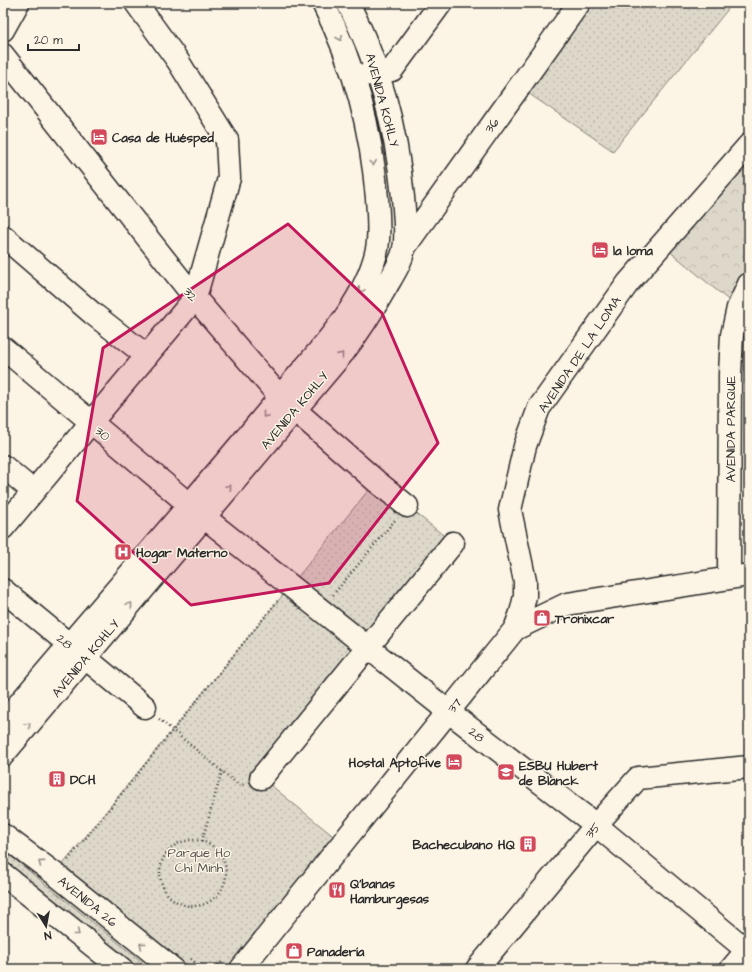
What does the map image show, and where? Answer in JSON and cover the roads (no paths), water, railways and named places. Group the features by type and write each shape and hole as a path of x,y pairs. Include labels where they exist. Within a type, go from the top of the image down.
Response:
{"street":[{"path":"3,30 18,3"},
{"path":"3,528 195,298 229,178 227,140 178,61 136,3"},
{"name":"AVENIDA KOHLY","path":"287,403 363,288 377,249 378,224 376,187 369,135 355,77 336,29 323,3"},
{"name":"AVENIDA KOHLY","path":"3,755 77,652 287,403 360,331 396,269 404,248 405,214 394,131 378,72 370,50 348,3"},
{"path":"355,77 392,70 441,3"},
{"name":"36","path":"404,248 579,3"},
{"name":"32","path":"3,55 195,298 287,403 376,481 407,506"},
{"name":"AVENIDA DE LA LOMA","path":"515,629 525,596 525,581 510,510 525,446 540,408 628,283 749,145"},
{"path":"378,224 436,203"},
{"path":"3,236 146,356"},
{"name":"AVENIDA PARQUE","path":"739,576 730,366 732,335 738,308 749,284"},
{"name":"30","path":"3,348 197,511"},
{"path":"3,466 33,491"},
{"name":"28","path":"197,511 449,712 596,825 748,951"},
{"path":"261,778 453,543"},
{"name":"37","path":"241,969 515,629 567,604 739,576"},
{"name":"28","path":"3,590 145,707"},
{"name":"AVENIDA KOHLY","path":"3,723 77,652"},
{"name":"35","path":"477,969 596,825 638,778 749,767"},
{"name":"AVENIDA 26","path":"3,835 55,874 182,964"},
{"path":"3,874 122,969"},
{"path":"731,969 748,951"}],"place":[{"name":"Casa de Huésped","path":"99,137"},
{"name":"la loma","path":"600,250"},
{"name":"Hogar Materno","path":"123,552"},
{"name":"Tronixcar","path":"542,618"},
{"name":"Hostal Aptofive","path":"454,762"},
{"name":"ESBU Hubert de Blanck","path":"506,772"},
{"name":"DCH","path":"57,779"},
{"name":"Bachecubano HQ","path":"528,844"},
{"name":"Q'banas Hamburgesas","path":"337,890"},
{"name":"Panadería","path":"294,951"}],"park label":[{"name":"Parque Ho Chi Minh","path":"199,860"}]}
